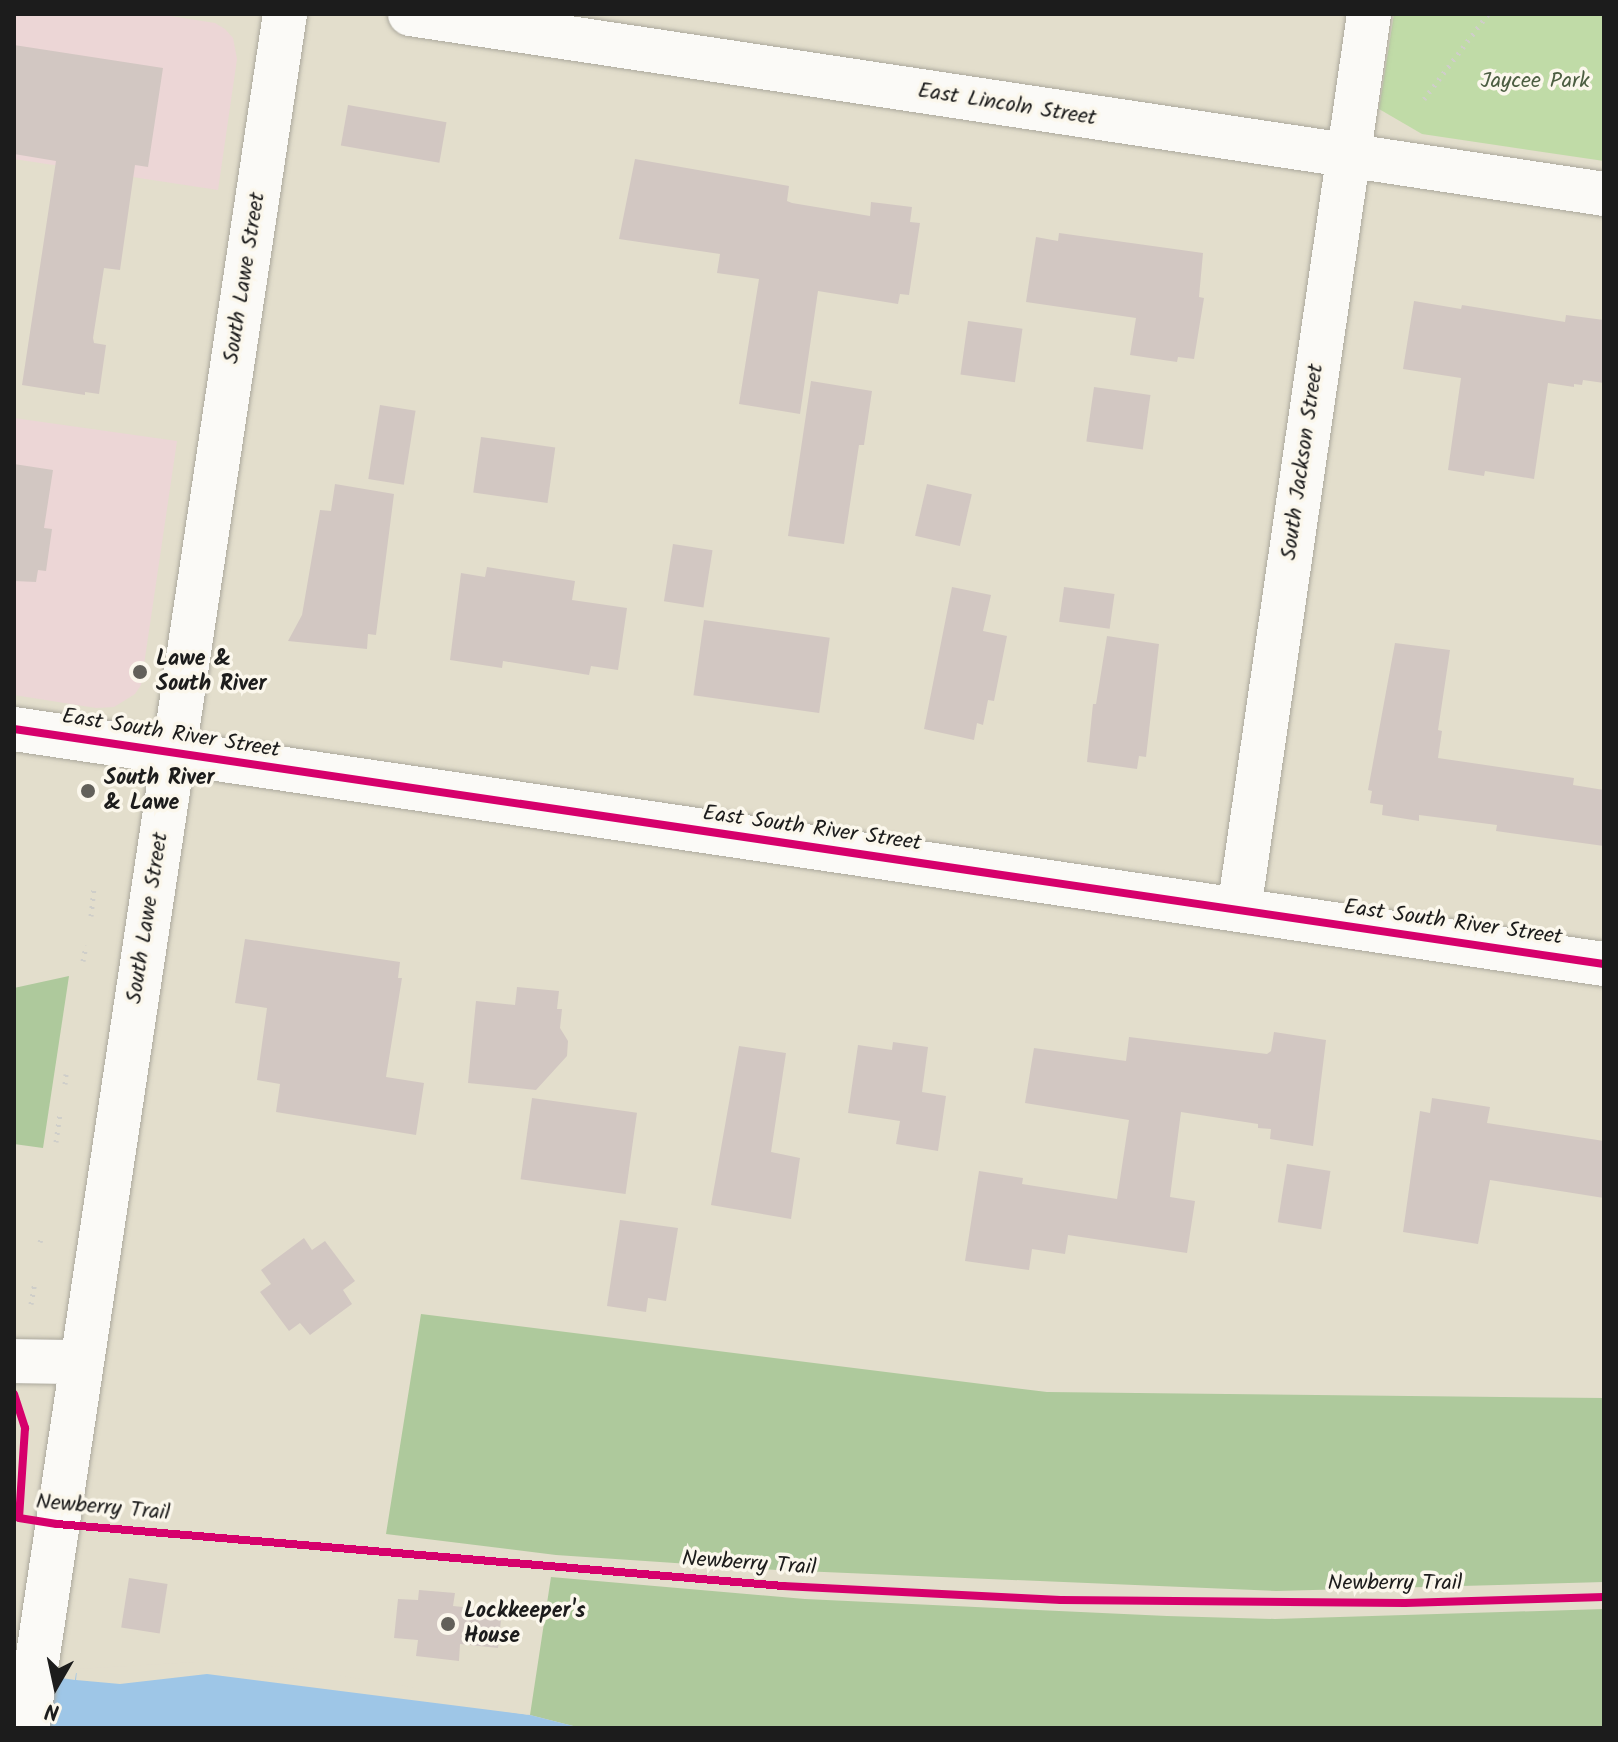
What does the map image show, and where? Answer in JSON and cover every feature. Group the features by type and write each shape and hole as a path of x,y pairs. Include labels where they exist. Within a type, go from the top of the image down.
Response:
{"street":[{"name":"South Lawe Street","path":"27,1728 285,14"},
{"name":"East Lincoln Street","path":"410,14 1604,194"},
{"name":"South Jackson Street","path":"1239,910 1369,14"},
{"name":"East South River Street","path":"14,729 1604,964"},
{"path":"14,1361 80,1362"}],"path":[{"path":"1424,99 1488,14"},
{"path":"91,916 94,889"},
{"path":"83,961 86,945"},
{"path":"65,1084 66,1074"},
{"path":"56,1142 60,1115"},
{"path":"31,1304 35,1281"}],"shaded area":[{"path":"14,14 158,14 215,23 225,29 233,38 237,59 218,190 14,159"},
{"path":"14,418 177,441 141,685 135,694 114,707 96,708 14,695"}],"green space":[{"name":"Jaycee Park","path":"1394,14 1604,14 1604,161 1422,134 1379,109"},
{"path":"69,976 43,1148 14,1144 14,988"},
{"path":"421,1314 1047,1392 1604,1398 1604,1582 1276,1591 777,1570 556,1555 386,1534"},
{"path":"551,1577 805,1599 1167,1616 1275,1619 1604,1609 1604,1728 581,1728 530,1715"}],"water":[{"path":"197,1666 530,1715 581,1728 14,1728 14,1671 75,1680 76,1673"}],"pier":[{"path":"196,1662 285,1667 468,1696 530,1715 207,1674 120,1684 76,1680 77,1669"}],"building":[{"path":"14,45 163,68 148,167 135,165 120,270 104,268 93,338 94,343 106,345 99,394 85,392 85,395 22,385 56,161 14,154"},
{"path":"348,105 446,122 439,163 341,145"},
{"path":"635,159 789,186 787,201 792,203 870,216 871,202 912,207 910,222 920,223 909,295 900,294 898,304 818,291 800,414 739,404 759,279 717,273 720,254 619,239"},
{"path":"1059,233 1203,253 1199,297 1204,298 1194,359 1178,357 1177,362 1130,355 1136,318 1026,302 1036,237 1058,241"},
{"path":"1414,301 1461,309 1462,305 1565,322 1566,315 1604,320 1604,383 1583,380 1582,385 1574,384 1574,387 1548,383 1534,479 1485,471 1484,476 1448,470 1461,378 1403,369"},
{"path":"968,321 1022,329 1015,382 960,374"},
{"path":"811,381 872,391 864,445 859,445 844,544 788,536"},
{"path":"1094,387 1150,395 1143,449 1086,441"},
{"path":"380,405 416,411 404,485 368,479"},
{"path":"481,437 555,447 547,503 473,492"},
{"path":"14,464 53,470 44,528 52,529 46,571 38,570 36,582 14,581"},
{"path":"335,484 394,494 376,635 368,634 367,649 288,641 302,615 320,510 331,511"},
{"path":"927,484 972,494 960,546 915,536"},
{"path":"673,544 713,550 703,608 664,601"},
{"path":"487,567 575,581 572,600 627,608 618,670 591,666 589,675 503,661 502,668 450,660 461,573 485,577"},
{"path":"952,587 991,595 983,631 1007,636 994,701 988,700 983,725 977,723 974,740 924,729"},
{"path":"1064,587 1115,594 1110,629 1059,622"},
{"path":"704,620 830,638 819,713 693,695"},
{"path":"1107,636 1159,644 1146,757 1139,756 1137,769 1087,762 1093,704 1096,704"},
{"path":"1395,643 1450,650 1438,730 1442,731 1438,758 1574,778 1573,785 1604,790 1604,846 1496,831 1497,825 1419,815 1419,821 1382,815 1383,805 1370,803 1372,791 1368,790"},
{"path":"245,939 400,962 398,978 402,978 386,1077 424,1083 416,1135 276,1112 280,1084 257,1080 267,1008 235,1003"},
{"path":"517,987 559,991 557,1009 562,1009 560,1028 568,1041 567,1056 536,1090 468,1083 476,1001 515,1005"},
{"path":"1274,1032 1326,1040 1313,1146 1270,1139 1271,1129 1258,1128 1258,1124 1181,1112 1170,1197 1195,1201 1187,1253 1068,1235 1065,1254 1032,1249 1029,1270 965,1261 979,1171 1023,1178 1022,1184 1117,1199 1129,1120 1025,1103 1034,1048 1126,1061 1129,1037 1267,1054 1271,1051"},
{"path":"893,1042 928,1047 922,1092 946,1096 938,1151 896,1144 900,1121 848,1113 858,1045 892,1050"},
{"path":"739,1046 786,1053 771,1152 800,1158 791,1219 711,1205"},
{"path":"532,1098 637,1113 626,1194 521,1179"},
{"path":"1432,1098 1490,1107 1487,1123 1604,1141 1604,1198 1490,1180 1478,1244 1403,1232 1420,1111 1430,1113"},
{"path":"1287,1164 1330,1171 1321,1229 1278,1222"},
{"path":"620,1220 678,1228 666,1301 648,1298 646,1312 607,1306"},
{"path":"304,1238 312,1250 325,1241 355,1281 343,1290 352,1304 310,1335 300,1323 289,1331 260,1292 271,1284 261,1270"},
{"path":"129,1578 168,1584 160,1633 121,1627"},
{"name":"Lockkeeper's House","path":"419,1590 455,1593 453,1606 502,1611 498,1648 460,1644 459,1661 416,1656 418,1640 394,1638 398,1599 418,1600"}],"cycle path":[{"path":"14,729 1604,964"},
{"name":"Newberry Trail","path":"14,1394 25,1428 19,1518 57,1524 783,1586 1061,1600 1405,1603 1604,1597"}],"place":[{"name":"Lawe & South River","path":"140,672"},
{"name":"South River & Lawe","path":"88,791"},
{"name":"Lockkeeper's House","path":"448,1624"}]}
